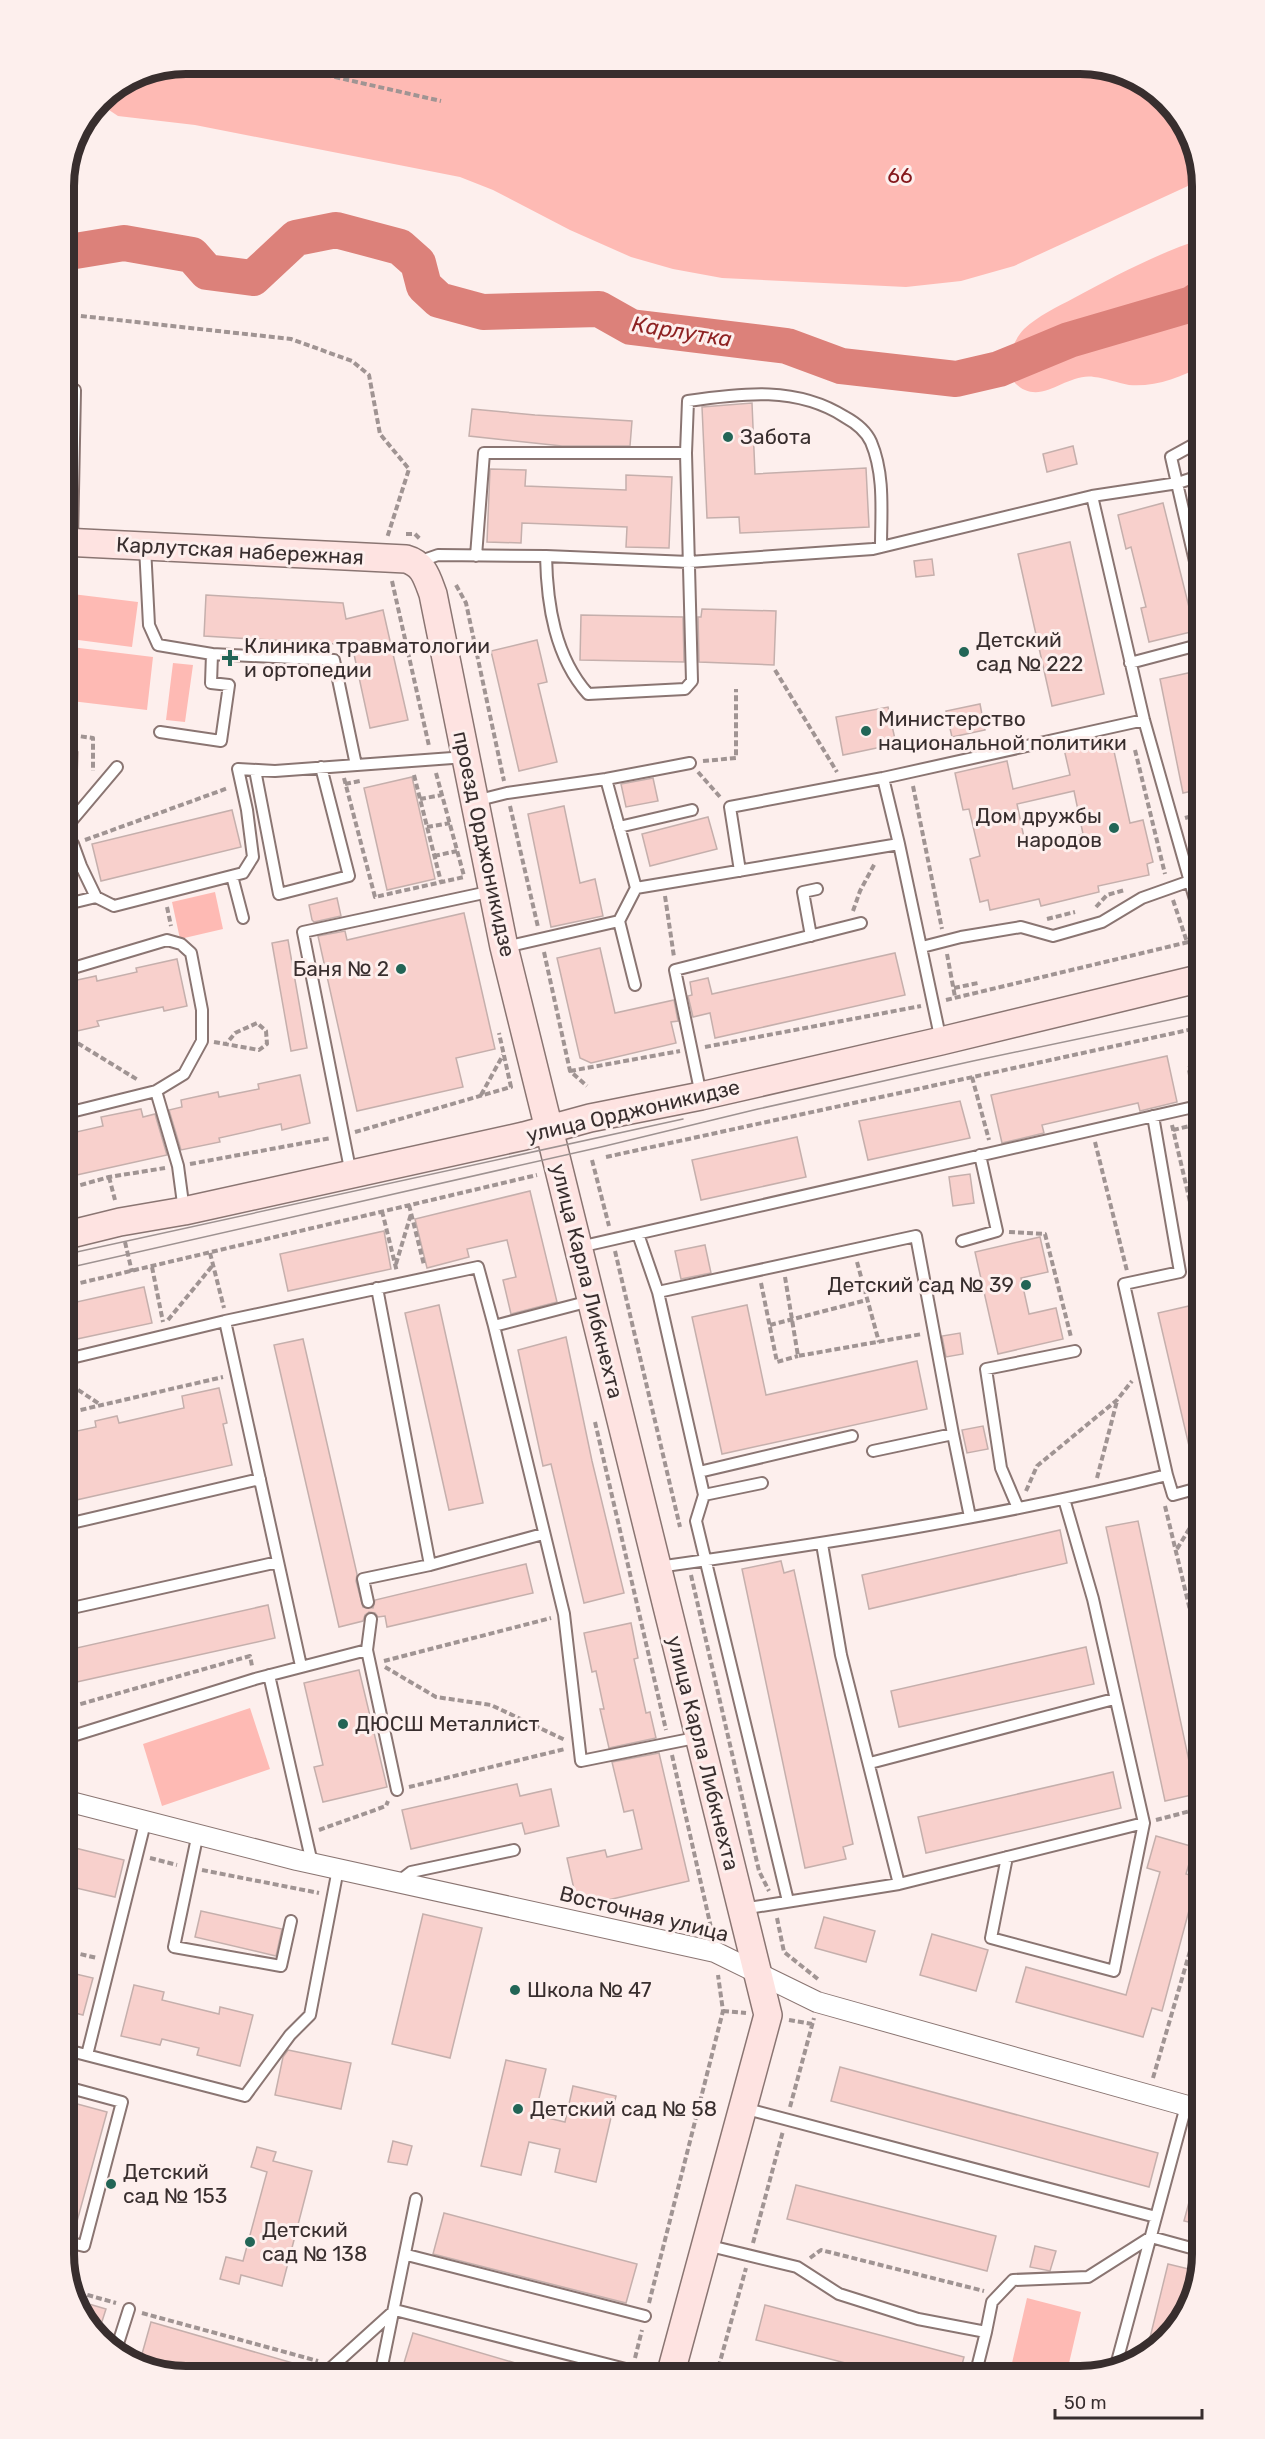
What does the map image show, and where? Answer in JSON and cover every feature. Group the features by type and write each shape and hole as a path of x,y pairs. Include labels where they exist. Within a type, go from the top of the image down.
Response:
{"main road":[{"name":"Карлутская набережная","path":"74,543 387,558 416,562"},
{"name":"проезд Орджоникидзе","path":"416,562 426,575 433,594 475,801 481,893 504,947 549,1128"},
{"name":"улица Орджоникидзе","path":"74,1233 701,1096 1192,980"},
{"name":"улица Карла Либкнехта","path":"549,1128 768,2015 673,2366"}],"street":[{"name":"Восточная улица","path":"74,1803 312,1863 715,1952 817,2002 1192,2107"}],"lane":[{"path":"74,398 75,390"},
{"path":"546,556 546,581 555,635 576,681 588,694 685,689 692,681 686,453 688,401 723,396 787,394 832,409 859,425 870,440 880,472 881,548"},
{"path":"1192,445 1171,457 1192,547"},
{"path":"476,556 484,453 686,453"},
{"path":"416,562 438,555 546,556 690,562 881,548 1092,496 1178,483 1192,478"},
{"path":"1092,496 1144,720 1192,888"},
{"path":"145,546 149,625 158,645 212,654 334,660 356,765"},
{"path":"1130,663 1192,647"},
{"path":"160,732 221,741 229,685 211,683 212,654"},
{"path":"740,871 730,807 883,778 1144,720"},
{"path":"74,844 81,866 96,897 114,906 243,873 253,857 247,810 237,769 275,771 466,757"},
{"path":"475,801 507,793 606,779 690,763"},
{"path":"74,817 117,767"},
{"path":"255,770 279,894 349,876 321,767"},
{"path":"883,778 900,844 941,1041"},
{"path":"606,779 636,888 620,921 635,985"},
{"path":"619,827 692,810"},
{"path":"636,888 900,844"},
{"path":"74,868 81,866"},
{"path":"232,876 243,918"},
{"path":"922,947 944,940 1021,927 1053,936 1102,922 1142,898 1190,881"},
{"path":"811,936 803,892 818,889"},
{"path":"351,1174 303,932 481,893"},
{"path":"74,902 96,897"},
{"path":"504,947 620,921"},
{"path":"701,1096 675,970 861,923"},
{"path":"74,968 167,940 181,944 191,953 202,1010 202,1041 184,1074 156,1091 74,1111"},
{"path":"156,1091 178,1166 184,1211"},
{"path":"579,1247 1192,1106"},
{"path":"1153,1116 1180,1272 1124,1284 1164,1475 1173,1495 1192,1489"},
{"path":"963,1241 996,1231 980,1155"},
{"path":"638,1233 658,1292 699,1472 704,1495 696,1521 788,1901"},
{"path":"658,1292 916,1236 970,1516"},
{"path":"74,1357 226,1321 478,1267 564,1614 581,1761 700,1737"},
{"path":"377,1288 429,1565"},
{"path":"494,1326 592,1300"},
{"path":"226,1321 301,1666"},
{"path":"1018,1508 1001,1468 986,1369 1075,1351"},
{"path":"873,1451 953,1434"},
{"path":"699,1472 852,1436"},
{"path":"658,1567 822,1544 1064,1499 1164,1475"},
{"path":"74,1522 260,1479"},
{"path":"704,1495 762,1483"},
{"path":"1007,1857 991,1938 1114,1971 1144,1823 1114,1700 1093,1599 1064,1499"},
{"path":"368,1602 363,1579 429,1565 543,1534"},
{"path":"822,1544 841,1655 899,1884"},
{"path":"74,1608 278,1562"},
{"path":"372,1619 367,1650 397,1790"},
{"path":"74,1736 255,1679 367,1650"},
{"path":"270,1675 312,1863"},
{"path":"870,1763 1114,1700"},
{"path":"87,2055 146,1820"},
{"path":"742,1909 899,1884 1144,1823"},
{"path":"198,1833 174,1947 281,1966 291,1921"},
{"path":"398,1882 411,1872 514,1850"},
{"path":"74,2052 245,2096 290,2035 310,2016 338,1869"},
{"path":"74,2089 122,2102 84,2246 74,2244"},
{"path":"743,2108 1156,2217"},
{"path":"1118,2359 1156,2217 1192,2114"},
{"path":"382,2365 407,2255 416,2199"},
{"path":"978,2366 992,2302 1013,2280 1088,2277 1151,2237 1192,2248"},
{"path":"705,2245 797,2267 839,2294 918,2319 986,2332"},
{"path":"407,2255 645,2316"},
{"path":"119,2343 129,2309"},
{"path":"333,2365 395,2310"},
{"path":"395,2310 611,2365"}],"path":[{"path":"322,74 441,101"},
{"path":"74,315 291,339 352,361 369,375 380,434 409,469 387,533 387,558 433,759 464,877 481,893"},
{"path":"775,670 845,785"},
{"path":"690,763 736,758 736,689"},
{"path":"1128,723 1169,888 1187,942"},
{"path":"74,735 93,738 93,793"},
{"path":"411,761 441,882"},
{"path":"690,763 730,807"},
{"path":"340,766 375,897 464,877"},
{"path":"910,772 955,997 1192,941"},
{"path":"74,844 230,787 234,798"},
{"path":"420,799 442,795"},
{"path":"427,827 450,823"},
{"path":"86,839 88,848"},
{"path":"849,926 860,891 884,846"},
{"path":"434,856 458,851"},
{"path":"664,884 675,970"},
{"path":"1087,909 1097,906 1107,895 1127,889"},
{"path":"164,894 174,942"},
{"path":"1044,920 1076,912"},
{"path":"941,926 952,924"},
{"path":"954,988 978,983"},
{"path":"587,1086 570,1071 932,1004"},
{"path":"202,1041 226,1042 259,1050 267,1044 266,1030 257,1023 235,1033 226,1042"},
{"path":"74,1187 110,1177 343,1136 511,1087 499,1031"},
{"path":"606,1157 1192,1031"},
{"path":"74,1041 156,1091"},
{"path":"480,1096 504,1054"},
{"path":"1192,1060 1189,1069 1192,1081"},
{"path":"972,1077 993,1152"},
{"path":"1169,1112 1192,1211"},
{"path":"1173,1130 1192,1125"},
{"path":"1092,1130 1130,1283"},
{"path":"74,1285 537,1174 539,1185"},
{"path":"409,1204 427,1278"},
{"path":"382,1211 399,1284"},
{"path":"396,1267 411,1213"},
{"path":"996,1231 1045,1233 1075,1351"},
{"path":"854,1250 879,1341"},
{"path":"210,1253 226,1321"},
{"path":"152,1267 164,1326 213,1265"},
{"path":"783,1265 798,1356"},
{"path":"759,1270 777,1362 798,1356 934,1332"},
{"path":"1181,1286 1192,1283"},
{"path":"770,1325 867,1300"},
{"path":"1018,1508 1037,1466 1117,1400 1142,1368"},
{"path":"74,1411 237,1374"},
{"path":"74,1387 101,1405"},
{"path":"1094,1492 1117,1400"},
{"path":"593,1410 715,1952 723,2011 633,2366"},
{"path":"1164,1475 1162,1497 1192,1617"},
{"path":"1176,1549 1192,1524"},
{"path":"564,1614 376,1663 436,1697 490,1705 578,1746"},
{"path":"74,1706 250,1656 255,1679"},
{"path":"305,1835 386,1806 392,1791 578,1746"},
{"path":"1144,1823 1192,1811"},
{"path":"137,1856 333,1895"},
{"path":"1153,2078 1192,1944"},
{"path":"74,1953 111,1961"},
{"path":"719,2366 817,2002"},
{"path":"797,2267 821,2250 998,2295"},
{"path":"81,2293 129,2309 333,2365"}],"green space":[{"name":"66","path":"171,74 1087,74 1116,79 1129,85 1142,92 1164,112 1173,123 1186,149 1192,184 1014,266 961,281 906,287 722,278 673,269 631,257 570,230 493,190 460,177 195,125 118,116 105,107 129,88 156,77"},
{"path":"1192,243 1192,370 1167,381 1148,385 1129,385 1085,377 1042,392 1025,390 1014,382 1007,365 1012,348 1024,329 1054,308 1169,251"},
{"path":"74,594 138,602 132,647 74,639"},
{"path":"74,647 153,657 147,710 74,701"},
{"path":"173,663 193,665 185,722 166,720"},
{"path":"215,892 223,929 180,939 172,902"},
{"path":"250,1708 270,1769 162,1806 143,1744"},
{"path":"1027,2298 1081,2312 1068,2366 1011,2366"}],"building":[{"name":"Забота","path":"752,403 755,474 866,468 869,527 740,533 739,517 707,518 702,407"},
{"path":"472,409 632,421 630,446 562,446 469,436"},
{"path":"1073,446 1077,464 1047,472 1043,454"},
{"path":"490,469 526,470 525,486 626,490 626,475 672,477 669,548 626,547 627,527 522,523 521,543 487,542"},
{"path":"1163,503 1192,619 1192,632 1149,642 1141,608 1146,607 1131,547 1126,549 1118,515"},
{"path":"1070,542 1104,694 1052,706 1018,554"},
{"path":"932,559 934,575 916,577 914,561"},
{"path":"206,595 343,603 346,619 383,610 408,720 370,728 352,645 204,636"},
{"path":"702,609 776,611 774,665 699,662 698,617 701,617"},
{"path":"581,615 683,617 684,662 580,660"},
{"path":"537,640 547,682 538,684 557,762 519,771 491,651"},
{"path":"1192,672 1192,791 1183,793 1160,679"},
{"path":"980,704 985,730 952,737 946,711"},
{"name":"Министерство национальной политики","path":"888,707 896,744 843,755 836,717"},
{"name":"Дом дружбы народов","path":"1111,738 1130,823 1143,820 1153,862 1147,864 1149,875 1098,886 1099,892 1041,906 1039,899 990,910 988,900 980,902 970,859 980,856 969,809 963,810 955,773 1007,761 1013,789 1070,775 1064,749","holes":["1074,791 1083,834 1026,847 1017,804"]},
{"path":"74,752 78,752 76,800 74,800"},
{"path":"412,777 435,879 387,890 364,788"},
{"path":"653,778 658,801 626,807 621,784"},
{"path":"564,806 580,883 595,879 603,916 551,927 528,814"},
{"path":"232,810 241,847 101,881 92,844"},
{"path":"708,817 717,849 650,866 642,834"},
{"path":"337,898 341,916 314,922 312,920 309,905"},
{"path":"464,913 495,1049 456,1058 463,1087 357,1111 318,936 345,931 347,940"},
{"path":"288,940 307,1048 291,1051 272,943"},
{"path":"600,948 615,1013 674,1000 678,1021 671,1022 676,1043 591,1063 580,1058 557,958"},
{"path":"895,953 905,995 715,1038 710,1013 693,1017 688,996 692,995 690,982 708,978 712,994"},
{"path":"177,959 187,1006 164,1011 163,1007 97,1021 99,1026 74,1032 74,981 96,976 97,981 137,972 136,968"},
{"path":"1167,1056 1177,1102 1140,1111 1138,1103 1042,1125 1044,1133 1002,1143 991,1095"},
{"path":"300,1075 310,1123 282,1130 281,1124 219,1138 220,1142 181,1150 169,1110 182,1107 181,1100 218,1092 219,1097 259,1089 258,1084"},
{"path":"960,1101 970,1138 868,1160 859,1121"},
{"path":"141,1109 143,1117 155,1114 167,1155 74,1176 74,1133 103,1126 101,1117"},
{"path":"797,1137 806,1177 701,1200 692,1160"},
{"path":"970,1174 974,1203 953,1206 949,1177"},
{"path":"530,1191 557,1302 511,1314 503,1280 516,1277 507,1240 467,1249 469,1257 427,1268 415,1219"},
{"path":"384,1231 391,1269 288,1291 280,1254"},
{"path":"1040,1237 1048,1272 1021,1278 1029,1314 1056,1308 1063,1339 998,1354 975,1252"},
{"path":"705,1245 711,1273 681,1279 675,1251"},
{"path":"144,1287 152,1323 74,1340 74,1303"},
{"path":"439,1305 483,1503 449,1510 405,1313"},
{"path":"747,1305 766,1395 917,1361 927,1409 722,1454 692,1317"},
{"path":"1189,1306 1192,1319 1192,1459 1158,1313"},
{"path":"960,1333 963,1354 946,1357 942,1336"},
{"path":"566,1337 592,1461 624,1593 584,1603 551,1464 543,1466 518,1350"},
{"path":"303,1339 363,1607 373,1608 375,1600 526,1564 533,1593 387,1627 385,1616 378,1617 375,1613 369,1612 363,1621 339,1627 274,1345"},
{"path":"219,1388 227,1423 223,1424 232,1465 74,1501 74,1432 96,1427 95,1421 117,1416 119,1423 184,1408 182,1396"},
{"path":"983,1426 988,1449 967,1453 962,1430"},
{"path":"1138,1521 1192,1775 1192,1795 1165,1801 1106,1527"},
{"path":"1060,1530 1067,1563 869,1609 862,1575"},
{"path":"781,1561 784,1573 794,1570 853,1844 843,1847 846,1859 805,1868 742,1569"},
{"path":"268,1605 275,1638 74,1683 74,1649"},
{"path":"631,1623 638,1658 634,1659 646,1713 650,1712 656,1738 609,1748 600,1709 604,1709 596,1671 592,1672 584,1633"},
{"path":"1086,1647 1094,1684 899,1727 891,1691"},
{"name":"ДЮСШ Металлист","path":"359,1670 387,1787 323,1802 314,1767 323,1765 304,1683"},
{"path":"659,1753 689,1881 578,1907 567,1858 605,1850 607,1857 642,1849 633,1810 624,1812 612,1762"},
{"path":"1113,1772 1121,1808 926,1853 918,1817"},
{"path":"517,1784 520,1796 551,1789 559,1826 525,1834 522,1823 411,1849 402,1810"},
{"path":"1156,1836 1192,1846 1186,1874 1192,1876 1192,1899 1162,2011 1152,2008 1143,2037 1016,2002 1026,1967 1126,1995 1160,1872 1147,1868"},
{"path":"74,1848 124,1860 115,1897 74,1888"},
{"path":"201,1911 282,1929 276,1956 195,1937"},
{"path":"423,1914 482,1928 450,2058 392,2044"},
{"path":"824,1917 875,1931 866,1962 815,1948"},
{"path":"932,1934 988,1950 976,1991 920,1975"},
{"path":"74,1974 93,1978 83,2015 74,2013"},
{"path":"134,1985 164,1992 162,2000 219,2014 220,2007 253,2015 240,2066 197,2055 199,2048 162,2039 160,2045 121,2036"},
{"path":"288,2050 351,2063 341,2109 275,2095 283,2057"},
{"path":"506,2060 546,2069 535,2115 565,2122 573,2086 616,2096 596,2182 555,2172 560,2149 529,2142 521,2175 481,2166"},
{"path":"840,2067 1158,2153 1149,2187 831,2101"},
{"path":"74,2103 107,2112 74,2232"},
{"path":"393,2141 412,2146 407,2165 388,2162"},
{"path":"257,2147 276,2152 273,2161 312,2171 282,2286 241,2275 239,2284 220,2279 226,2257 243,2261 267,2172 251,2167"},
{"path":"796,2185 996,2236 987,2271 787,2219"},
{"path":"1192,2191 1192,2223 1184,2221"},
{"path":"444,2213 637,2264 626,2303 433,2254"},
{"path":"1035,2246 1056,2251 1050,2271 1030,2267"},
{"path":"1168,2264 1191,2269 1186,2290 1173,2316 1149,2341"},
{"path":"85,2303 106,2309 100,2326"},
{"path":"765,2305 964,2357 962,2366 856,2366 756,2340"},
{"path":"151,2322 300,2365 171,2365 141,2356"},
{"path":"413,2333 523,2365 403,2365"}],"waterway":[{"name":"Карлутка","path":"74,251 124,243 192,255 207,272 253,278 296,238 336,230 400,247 418,263 424,286 439,300 483,312 599,309 631,327 787,346 841,366 956,379 999,369 1069,340 1192,304"}],"tram line":[{"path":"74,1267 601,1147 758,1109 1192,1015"},
{"path":"74,1253 683,1119"}],"place":[{"name":"Забота","path":"728,437"},
{"name":"Детский сад № 222","path":"964,652"},
{"name":"Клиника травматологии и ортопедии","path":"230,658"},
{"name":"Министерство национальной политики","path":"866,731"},
{"name":"Дом дружбы народов","path":"1114,828"},
{"name":"Баня № 2","path":"401,969"},
{"name":"Детский сад № 39","path":"1026,1285"},
{"name":"ДЮСШ Металлист","path":"343,1724"},
{"name":"Школа № 47","path":"515,1990"},
{"name":"Детский сад № 58","path":"518,2109"},
{"name":"Детский сад № 153","path":"111,2184"},
{"name":"Детский сад № 138","path":"250,2242"}]}
